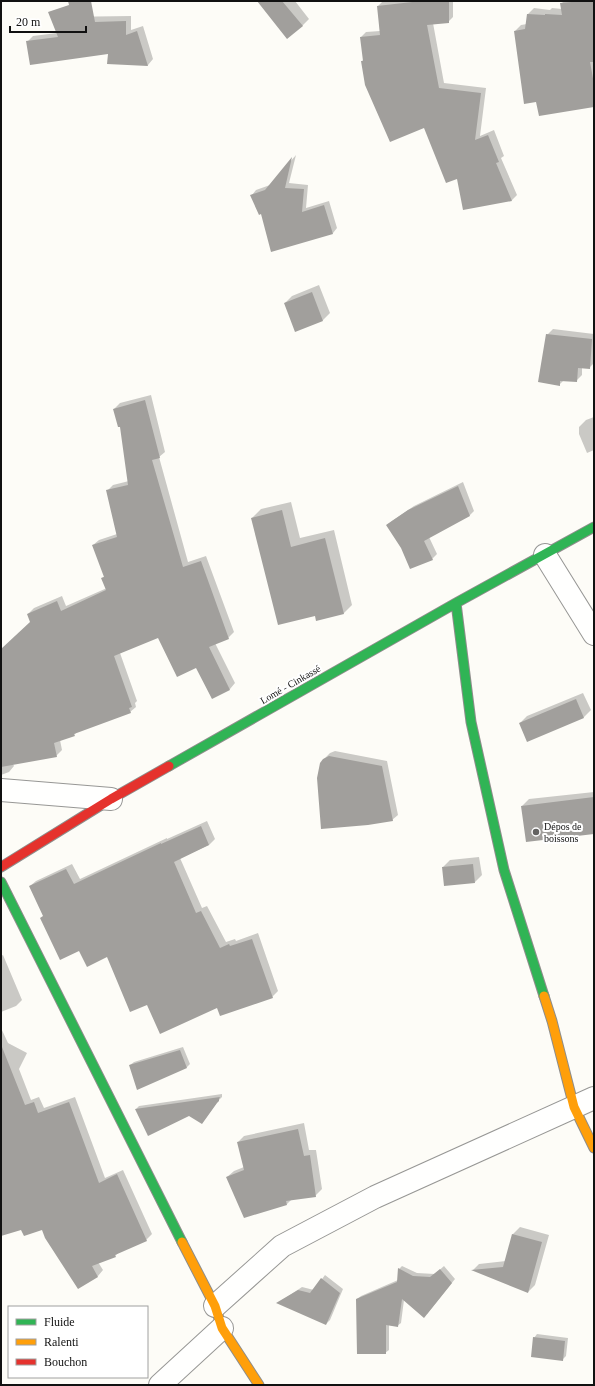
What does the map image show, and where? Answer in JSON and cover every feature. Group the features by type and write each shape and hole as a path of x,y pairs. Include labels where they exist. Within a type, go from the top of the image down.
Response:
{"main road":[{"name":"Lomé - Cinkassé","path":"1,867 111,799 456,603 594,527"},
{"path":"456,603 471,722 504,870 552,1021 574,1107 594,1148"},
{"path":"1,882 215,1306 222,1328 259,1385"}],"street":[{"path":"545,555 594,634"},
{"path":"1,790 111,799"},
{"path":"215,1306 282,1246 375,1197 594,1098"},
{"path":"160,1385 222,1328"}],"building":[{"path":"68,1 91,1 95,22 126,21 126,35 137,31 148,66 107,64 108,54 30,65 26,41 58,37 48,12 69,5"},
{"path":"257,1 282,1 303,26 287,39"},
{"path":"421,1 449,1 449,23 427,25 439,88 481,93 475,140 488,135 499,162 496,163 512,201 463,210 457,179 446,183 424,128 390,142 365,85 361,61 363,61 360,37 380,35 377,6"},
{"path":"594,1 594,62 590,62 594,84 594,107 539,116 536,102 524,104 514,31 525,29 527,14 562,15 560,3"},
{"path":"292,157 285,188 304,189 302,212 324,205 333,234 271,252 261,214 259,215 250,195 265,190"},
{"path":"312,292 323,321 295,332 284,303"},
{"path":"546,334 592,339 590,369 578,368 577,382 560,381 560,386 538,382"},
{"path":"145,400 160,458 152,460 183,567 201,561 229,639 209,647 230,690 212,699 196,668 177,677 158,638 114,656 132,707 129,708 131,713 54,743 57,757 1,767 1,649 30,622 27,614 57,601 61,611 106,590 101,578 104,577 92,545 117,537 106,490 128,485 120,427 118,427 113,409"},
{"path":"458,486 470,516 424,541 433,560 410,569 401,548 386,525 408,510"},
{"path":"282,510 291,547 325,538 344,614 316,621 315,616 278,625 251,518"},
{"path":"576,699 584,718 527,742 519,723"},
{"path":"329,756 382,766 393,821 368,825 321,829 317,778 320,763 323,759"},
{"path":"594,797 594,834 526,842 521,806"},
{"path":"201,826 209,845 174,862 196,913 201,911 220,948 229,944 230,946 252,939 273,998 220,1016 217,1008 160,1034 147,1005 130,1012 107,957 87,967 79,951 60,960 40,918 43,916 29,886 66,869 74,884"},
{"path":"473,864 475,883 444,886 442,867"},
{"path":"1,1047 25,1105 34,1102 38,1113 69,1102 99,1183 117,1174 147,1241 115,1255 116,1257 92,1266 98,1277 78,1289 45,1238 42,1230 24,1236 21,1230 1,1236"},
{"path":"180,1050 187,1068 137,1090 129,1065"},
{"path":"220,1097 219,1101 202,1124 189,1116 148,1136 135,1109"},
{"path":"298,1129 304,1156 310,1155 316,1197 286,1201 287,1205 244,1218 226,1177 244,1170 237,1142"},
{"path":"512,1234 542,1242 528,1293 471,1270 503,1267"},
{"path":"398,1268 413,1276 430,1277 440,1269 452,1283 424,1318 402,1299 398,1327 386,1325 386,1354 357,1354 356,1299 397,1282"},
{"path":"321,1278 340,1293 326,1325 276,1303 298,1290 310,1293"},
{"path":"533,1337 565,1341 563,1361 531,1357"}],"traffic: fast":[{"path":"169,766 456,603 594,527"},
{"path":"456,603 471,722 504,870 544,996"},
{"path":"1,882 182,1242"}],"traffic: slow":[{"path":"544,996 552,1021 574,1107 594,1148"},
{"path":"182,1242 215,1306 222,1328 259,1385"}],"traffic: jam":[{"path":"1,867 111,799 169,766"}],"place":[{"name":"Dépos de boissons","path":"536,832"}]}
